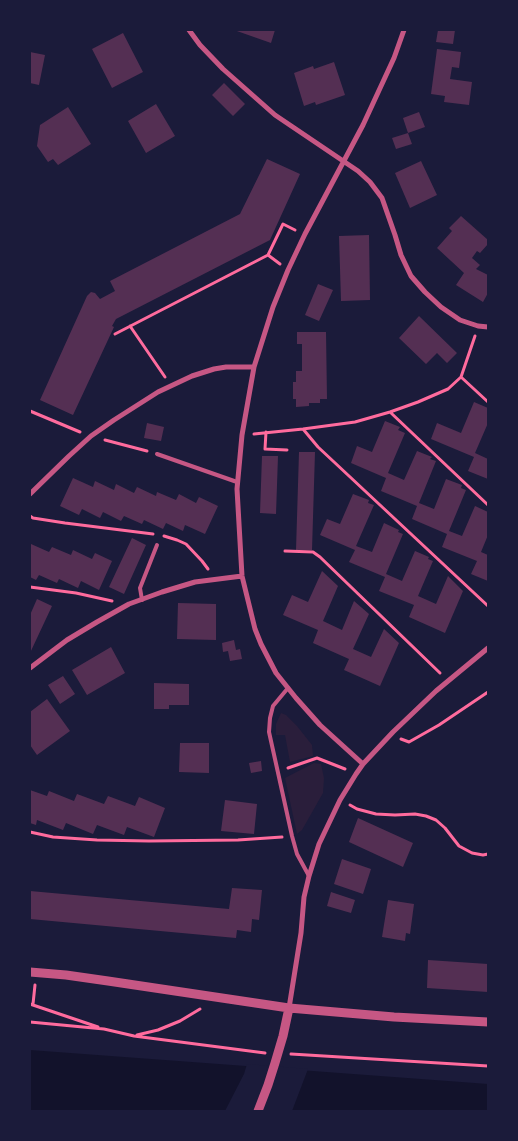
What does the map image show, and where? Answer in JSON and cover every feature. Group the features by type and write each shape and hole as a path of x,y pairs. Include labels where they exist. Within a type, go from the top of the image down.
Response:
{"street":[{"path":"188,30 211,57 275,115 358,171 370,182 382,198 396,234 401,255 411,276 441,307 460,320 488,328"},
{"path":"363,764 320,725 288,688 276,673 261,644 242,576 237,482 242,435 254,367 273,307 305,234 344,162 394,58 404,30"},
{"path":"30,494 91,436 158,392 192,376 214,369 254,367"},
{"path":"30,668 68,640 129,604 195,582 242,576"},
{"path":"258,1111 280,1047 289,1008 308,876 319,844 340,800 363,764 393,732 436,691 488,648"},
{"path":"33,972 74,976 289,1008 394,1017 488,1022"}],"lane":[{"path":"157,454 237,482"},
{"path":"142,600 140,588 157,544"},
{"path":"288,688 273,706 269,732 297,854 308,876"}],"path":[{"path":"115,334 268,255 283,224 305,234"},
{"path":"130,326 171,386"},
{"path":"242,435 355,422 390,412 448,389 461,377 478,326"},
{"path":"461,377 488,402"},
{"path":"30,411 91,436 157,454"},
{"path":"390,412 488,505"},
{"path":"302,429 318,447 488,606"},
{"path":"266,432 265,449 287,450"},
{"path":"30,516 65,523 153,534"},
{"path":"170,538 186,544 202,561 215,580"},
{"path":"170,543 177,540"},
{"path":"284,551 313,552 320,557 431,664"},
{"path":"30,587 76,593 129,604"},
{"path":"393,732 400,739 409,742 447,720 488,692"},
{"path":"278,772 317,758 356,774"},
{"path":"357,809 376,814 416,814 426,816 436,820 459,846 472,854 488,854"},
{"path":"30,832 53,837 98,840 149,841 276,838"},
{"path":"33,972 32,1004 104,1029 134,1036 269,1053"},
{"path":"134,1036 158,1030 180,1021 218,997"},
{"path":"30,1022 104,1029"},
{"path":"289,1054 488,1066"}],"shaded area":[{"path":"281,713 286,715 297,726 312,745 313,756 290,762 285,735 276,735 276,724"},
{"path":"314,763 321,764 324,778 323,793 302,830 297,834 285,778"},
{"path":"30,1050 488,1084 488,1111 30,1111"}],"pier":[{"path":"247,1064 308,1069 292,1111 225,1111 244,1074"}],"building":[{"path":"234,30 275,30 271,43"},
{"path":"438,30 455,30 453,44 436,42"},
{"path":"123,33 143,72 112,88 92,49"},
{"path":"437,49 461,52 459,68 452,67 450,79 472,82 469,105 444,102 445,96 431,94"},
{"path":"30,52 45,55 39,85 30,83"},
{"path":"334,62 345,95 316,105 315,102 304,106 294,73 313,66 314,69"},
{"path":"224,83 245,104 233,116 212,95"},
{"path":"156,104 175,136 146,153 128,121"},
{"path":"68,107 91,144 58,165 53,159 48,162 37,146 40,125"},
{"path":"419,112 425,127 408,133 403,118"},
{"path":"408,133 412,144 396,149 392,138"},
{"path":"267,159 300,174 270,240 116,319 73,415 40,400 87,296 91,292 95,293 100,299 115,291 110,281 240,214"},
{"path":"421,161 437,195 410,208 395,173"},
{"path":"461,216 488,240 488,244 480,253 477,251 472,258 480,265 476,269 488,275 488,293 483,302 456,285 464,273 437,248 452,231 449,228"},
{"path":"369,235 370,300 341,301 339,236"},
{"path":"318,284 333,290 319,321 305,315"},
{"path":"419,316 457,353 447,363 437,353 426,364 399,338"},
{"path":"297,332 326,332 327,399 320,399 320,403 309,403 309,406 296,407 296,399 293,399 293,382 296,382 296,371 302,371 302,344 297,344"},
{"path":"474,402 488,408 488,423 475,453 488,459 488,479 468,471 474,457 431,439 437,423 461,433"},
{"path":"385,421 400,427 398,430 405,433 388,473 404,480 417,451 432,457 430,459 436,461 419,503 434,509 446,479 462,485 461,488 466,490 449,531 462,536 475,506 488,512 488,535 481,552 488,555 488,581 471,574 477,561 442,547 447,534 412,519 417,506 381,491 386,478 351,463 357,446 372,452"},
{"path":"147,423 164,427 161,441 144,438"},
{"path":"299,452 315,452 312,550 296,550"},
{"path":"262,456 278,456 276,514 260,513"},
{"path":"73,478 93,487 95,481 114,490 116,484 134,493 137,487 156,496 157,492 176,500 179,494 196,503 199,497 218,506 205,534 185,525 183,531 166,523 163,529 144,520 142,524 124,516 121,521 103,512 100,518 82,509 79,515 60,506"},
{"path":"353,494 369,500 368,503 374,505 356,546 372,552 384,523 403,534 386,574 402,581 415,551 429,557 428,559 433,561 418,596 436,604 448,576 463,591 445,633 409,617 414,605 379,591 385,577 349,562 355,550 320,535 327,519 340,524"},
{"path":"132,538 146,545 124,594 109,587"},
{"path":"31,544 49,552 52,547 71,555 73,550 92,559 95,553 112,561 99,590 81,581 78,588 59,579 57,583 39,575 36,580 30,577"},
{"path":"322,571 338,586 323,621 342,630 354,601 369,614 353,649 371,657 384,629 399,643 380,686 344,670 349,659 313,643 318,630 283,615 292,595 308,602"},
{"path":"37,599 52,606 30,653 30,615"},
{"path":"178,603 216,604 216,640 177,639"},
{"path":"234,640 236,650 240,649 242,659 230,661 228,651 223,652 222,643"},
{"path":"111,647 125,673 87,695 72,670"},
{"path":"63,676 75,694 60,704 48,685"},
{"path":"154,683 189,684 189,705 169,705 169,709 154,709"},
{"path":"47,699 70,731 37,755 30,745 30,712"},
{"path":"180,743 209,743 209,773 179,772"},
{"path":"261,761 262,771 251,773 249,763"},
{"path":"30,790 47,796 49,791 74,801 77,794 104,804 108,796 135,806 139,797 165,808 154,837 127,827 124,835 97,825 93,834 66,823 63,830 37,820 36,825 30,823"},
{"path":"225,800 257,804 254,834 221,831"},
{"path":"358,818 413,843 403,867 349,842"},
{"path":"342,859 371,869 363,894 334,884"},
{"path":"232,888 262,890 259,920 252,919 251,932 237,930 236,938 30,919 30,891 229,909"},
{"path":"331,892 355,900 351,913 327,906"},
{"path":"388,900 414,904 410,934 406,933 405,941 382,937"},
{"path":"428,960 488,964 488,992 427,988"}]}
